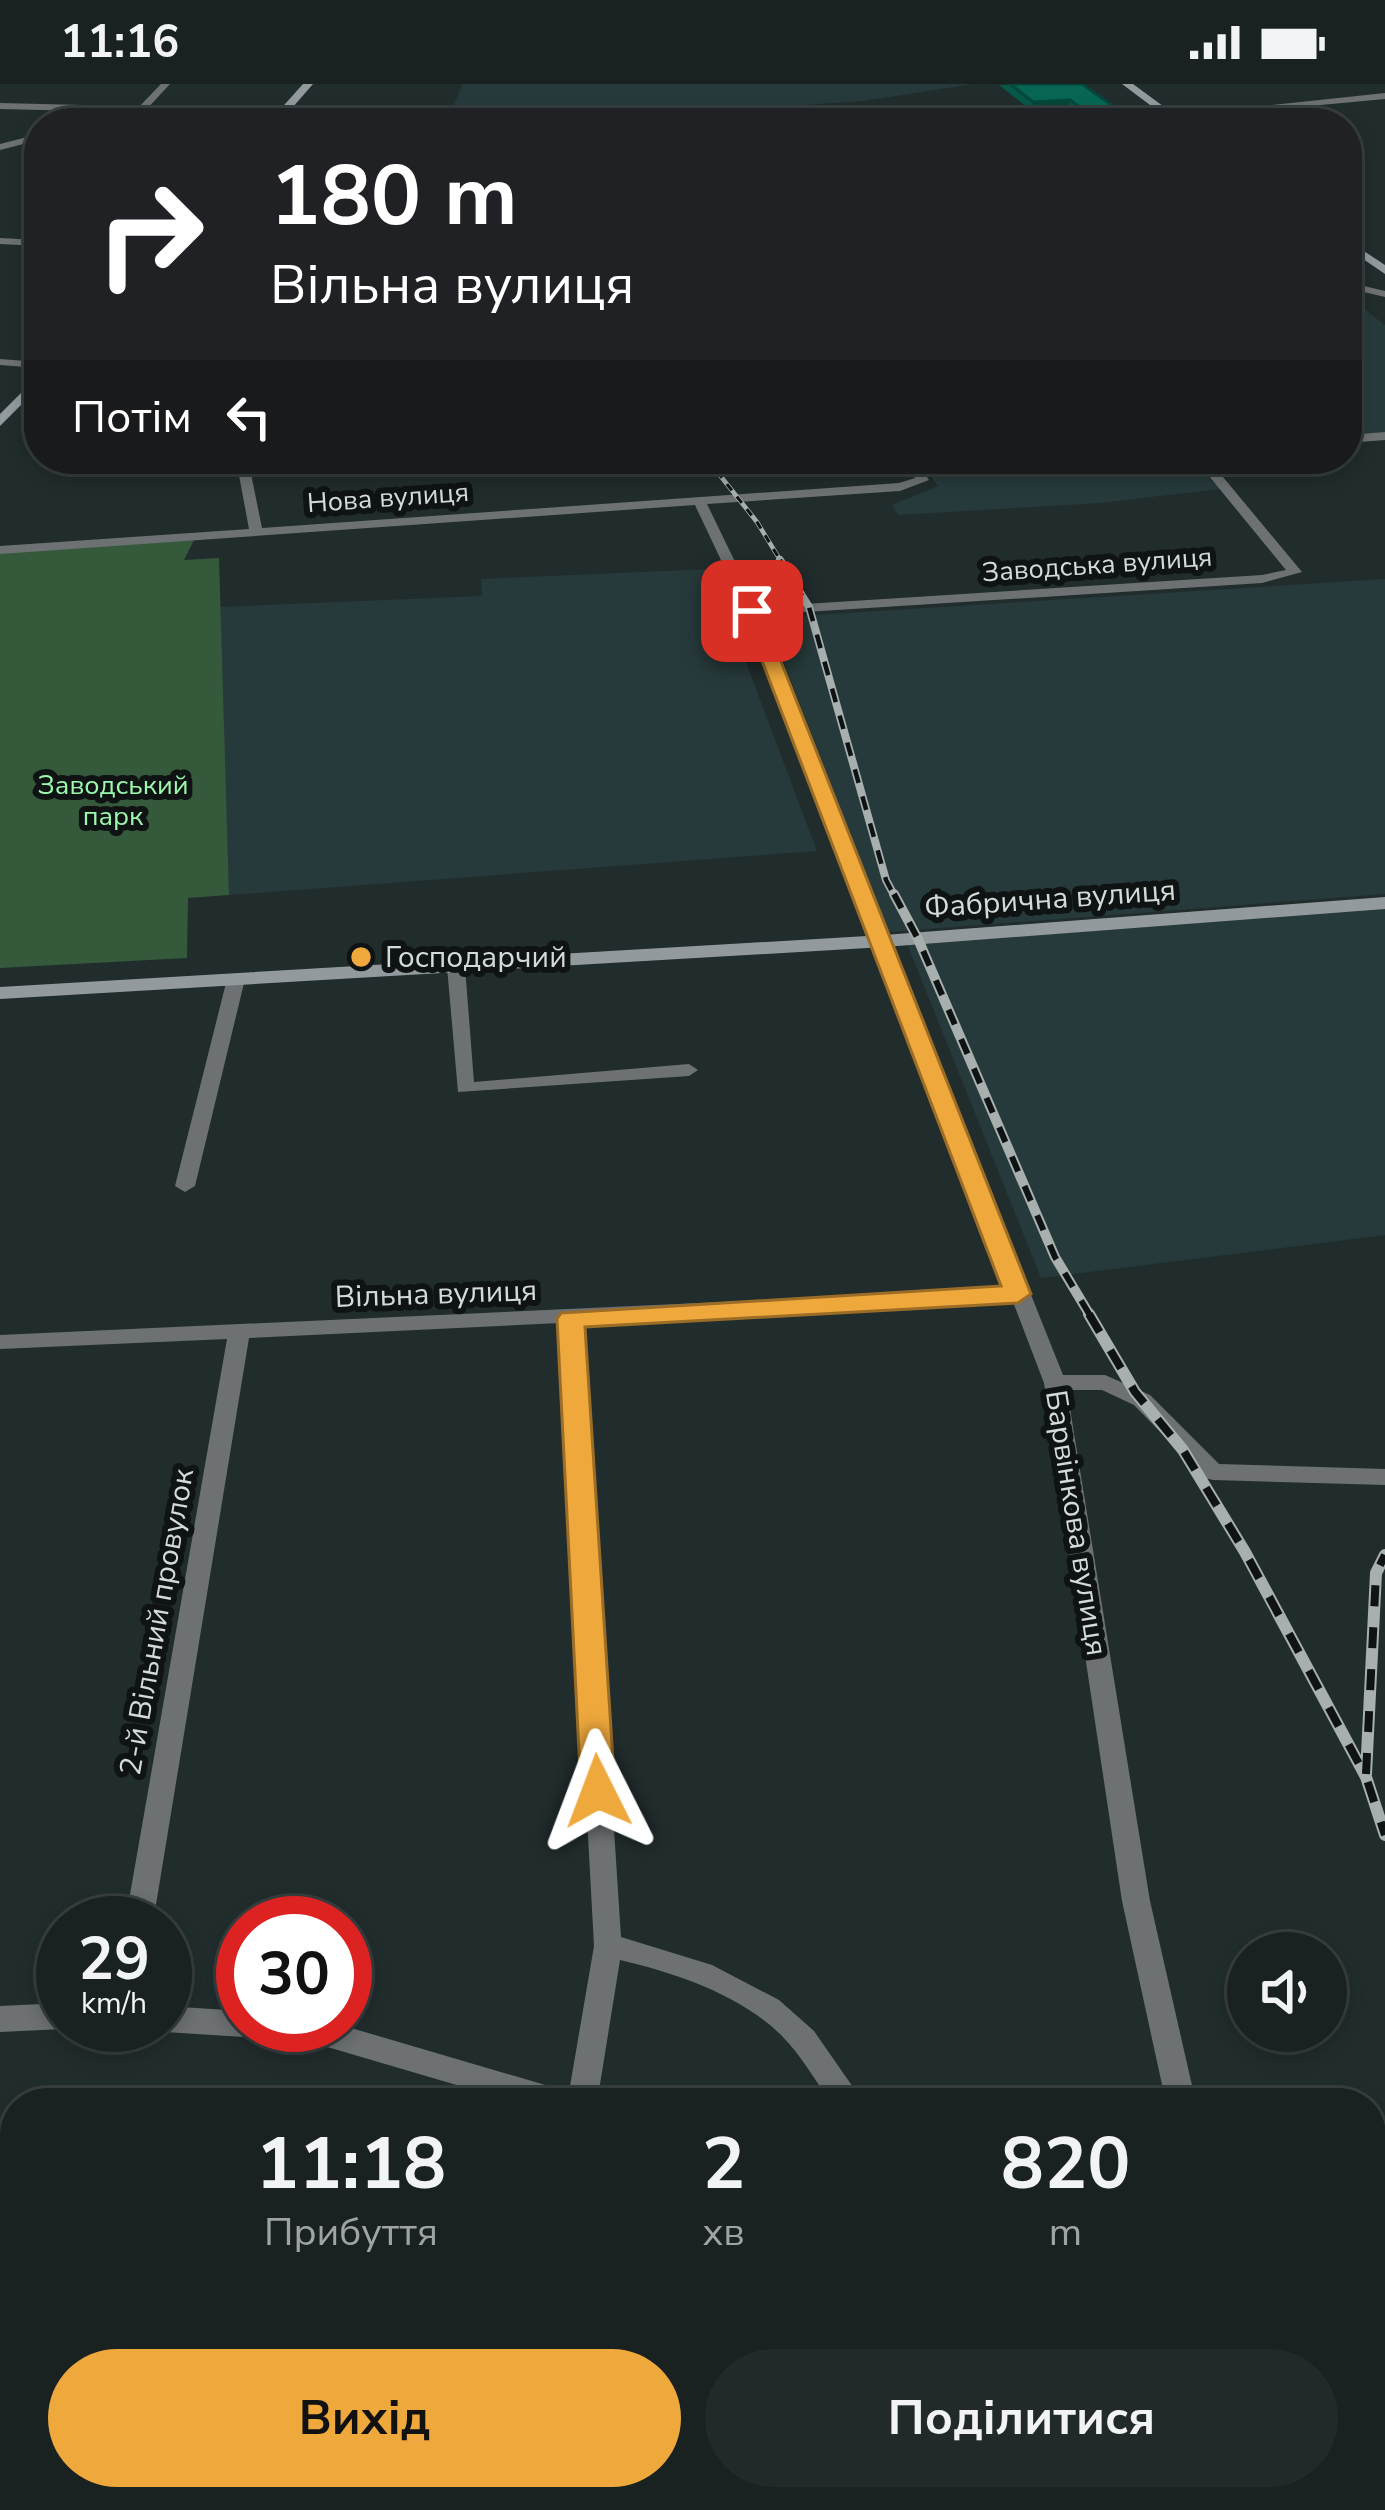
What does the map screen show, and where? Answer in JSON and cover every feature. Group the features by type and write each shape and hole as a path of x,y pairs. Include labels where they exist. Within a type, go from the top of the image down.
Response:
{"street":[{"path":"142,108 166,84"},
{"path":"287,108 308,84"},
{"path":"1127,84 1161,108"},
{"path":"1364,84 1385,94"},
{"path":"1268,108 1385,94"},
{"path":"0,106 56,108"},
{"path":"0,422 24,396"},
{"path":"245,474 256,531"},
{"name":"Нова вулиця","path":"0,550 900,487 923,480 919,474"},
{"name":"Заводська вулиця","path":"752,611 1262,579 1294,572 1213,474"},
{"name":"Барвінкова вулиця","path":"699,501 752,611 1055,1383 1136,1901 1177,2088"},
{"name":"Фабрична вулиця","path":"0,993 884,941 1385,903"},
{"path":"456,968 465,1088 689,1070"},
{"path":"185,1186 236,979"},
{"name":"Вільна вулиця","path":"0,1342 571,1319 1018,1294"},
{"path":"571,1319 608,1946 584,2088"},
{"name":"2-й Вільний провулок","path":"144,1896 239,1331"},
{"path":"1055,1383 1105,1382 1142,1400 1213,1472 1385,1478"},
{"path":"608,1946 653,1954 715,1979 787,2022 838,2088"},
{"path":"0,2020 36,2018"},
{"path":"372,2047 512,2088"}],"shaded area":[{"path":"463,84 973,84 863,101 757,108 452,108"},
{"path":"1362,307 1385,325 1385,432 1362,434"},
{"path":"930,474 1205,474 1220,489 1100,503 898,515 892,505 938,486"},
{"path":"711,569 817,851 229,895 219,607 482,596 481,579"},
{"path":"1385,579 1385,894 888,932 767,618"},
{"path":"1385,908 1385,1235 1041,1278 904,936"}],"green space":[{"name":"Заводський парк","path":"196,536 184,560 219,558 229,895 188,898 187,958 0,968 0,550"}],"building":[{"path":"1010,84 1082,84 1116,108 1081,108 1070,100 1033,102"}],"railway":[{"path":"719,474 782,563"},
{"path":"780,560 809,607 886,880 895,897"},
{"path":"894,894 918,939 1055,1257 1091,1317"},
{"path":"1089,1314 1135,1392 1183,1450 1245,1552 1366,1777 1385,1835"},
{"path":"1366,1774 1376,1573 1385,1555"}],"place":[{"name":"Господарчий","path":"361,957"}],"route":[{"path":"598,1791 571,1319 1018,1294 752,611"}]}
